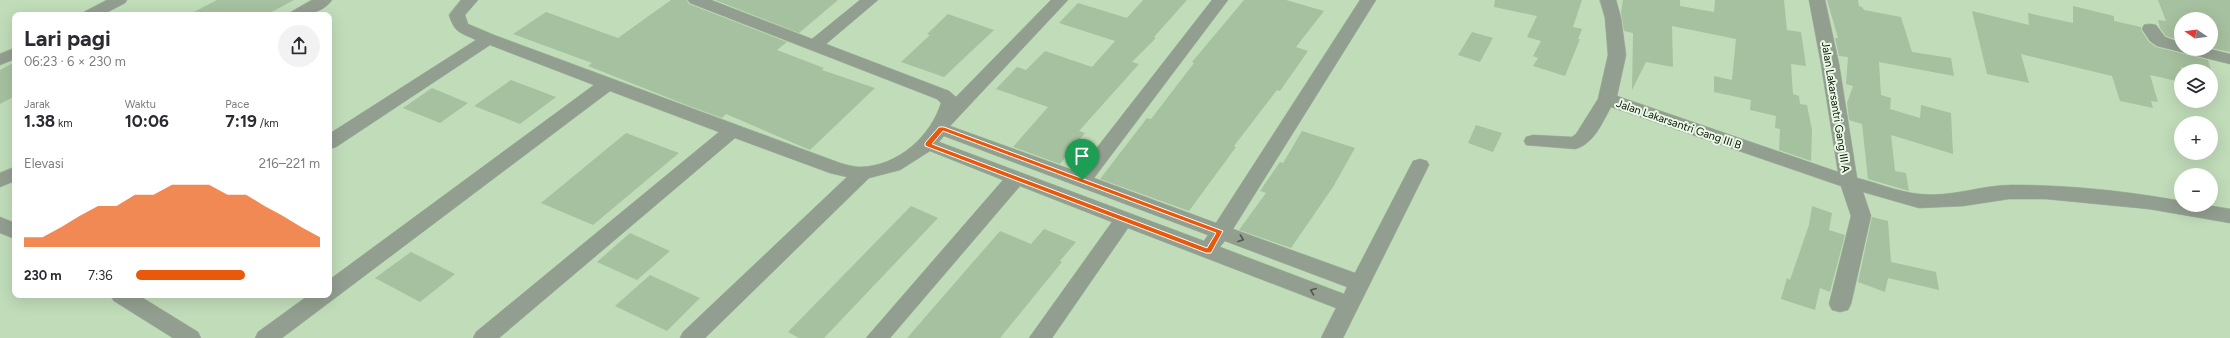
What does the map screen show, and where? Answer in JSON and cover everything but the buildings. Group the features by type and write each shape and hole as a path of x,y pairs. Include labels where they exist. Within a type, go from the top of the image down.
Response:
{"street":[{"path":"96,12 119,0"},
{"path":"302,12 324,0"},
{"path":"470,0 457,15 462,27 488,39 837,169 863,173 897,164 928,144 945,122 1060,0"},
{"path":"696,0 943,94 950,102 945,122"},
{"path":"816,45 870,0"},
{"path":"1082,180 1220,0"},
{"path":"1208,251 1368,0"},
{"name":"Jalan Lakarsantri Gang III B","path":"1608,0 1613,18 1617,55 1607,99 1828,176 1919,201 1963,200 2009,192 2046,192 2149,202 2230,216"},
{"name":"Jalan Lakarsantri Gang III A","path":"1817,0 1830,64 1847,170 1847,180 1860,205 1861,216 1840,304"},
{"path":"2150,29 2154,38 2158,41 2174,46"},
{"path":"332,141 488,39"},
{"path":"0,60 12,54"},
{"path":"2217,56 2230,59"},
{"path":"332,289 607,84"},
{"path":"1533,141 1575,143 1583,138 1607,99"},
{"path":"945,122 1082,180 1359,283"},
{"path":"484,338 734,130"},
{"path":"928,144 1350,305"},
{"path":"1332,338 1420,165"},
{"path":"691,338 863,173"},
{"path":"0,181 12,175"},
{"path":"877,338 1016,178"},
{"path":"1040,338 1124,219"},
{"path":"0,224 12,230"},
{"path":"126,298 190,338"},
{"path":"266,338 320,298"}],"route":[{"path":"942,129 1082,180 1220,231 1208,251 928,144 942,129"}]}
